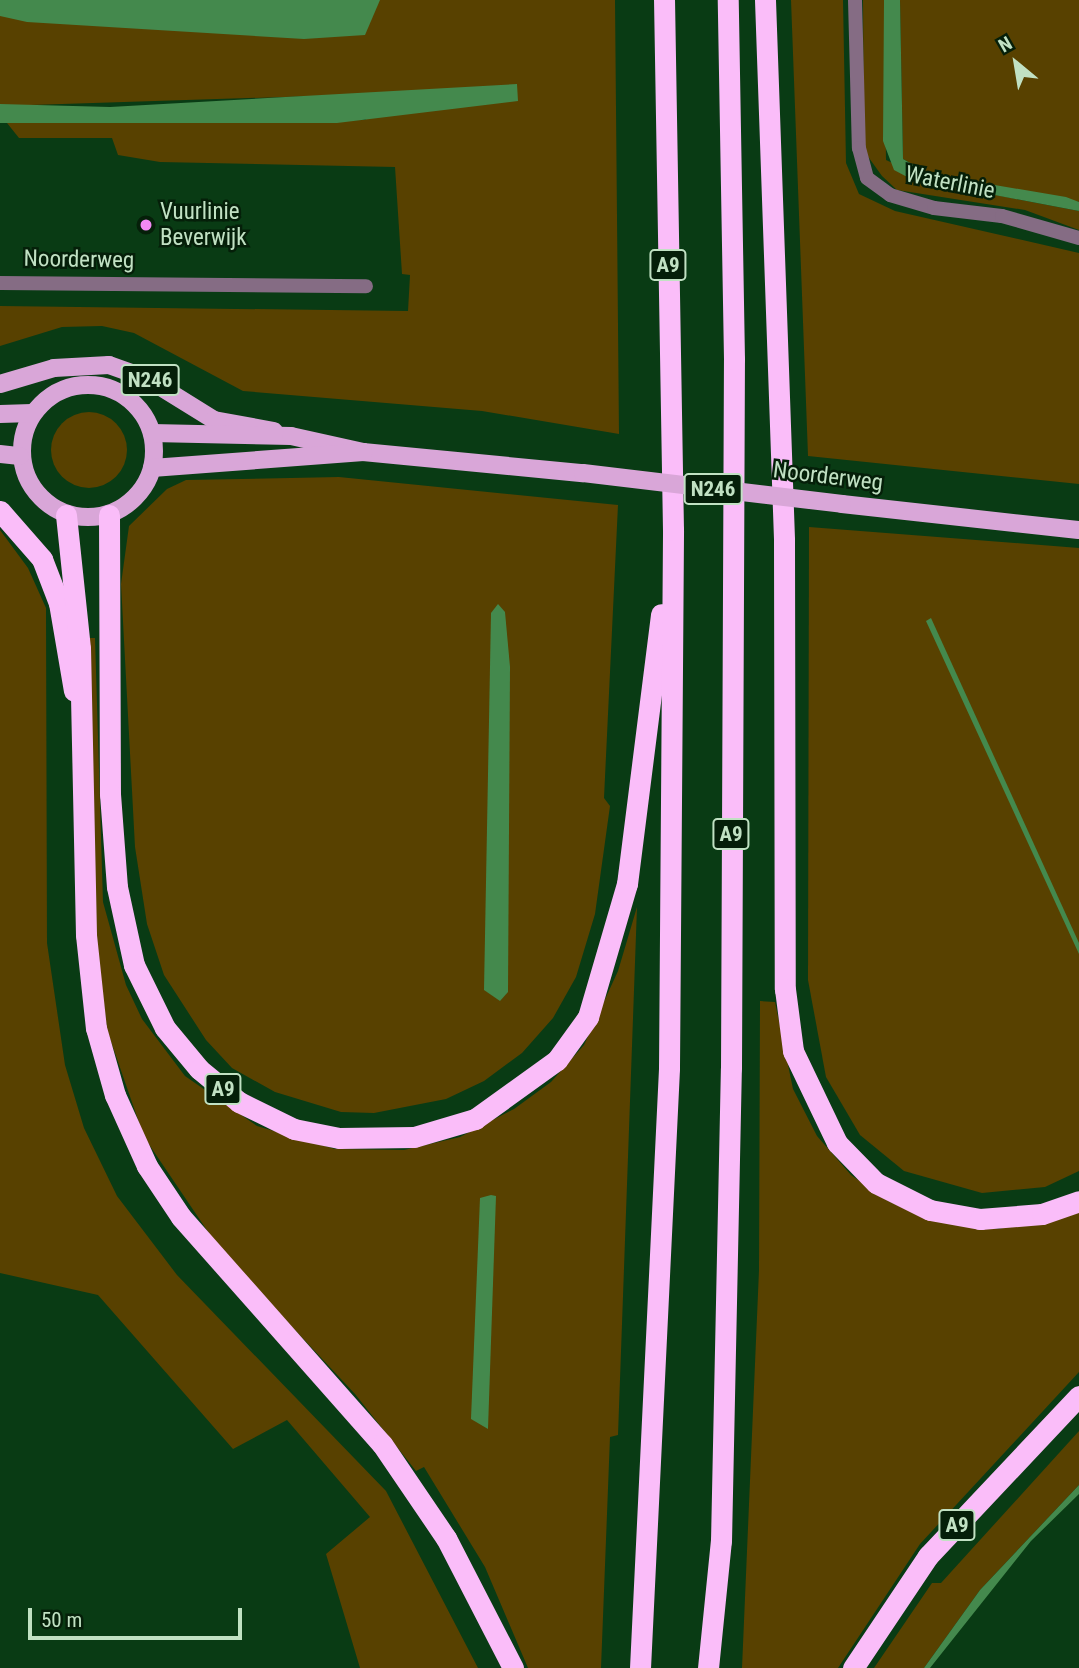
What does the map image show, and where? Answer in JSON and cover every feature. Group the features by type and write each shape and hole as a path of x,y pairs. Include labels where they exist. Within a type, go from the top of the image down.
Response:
{"highway":[{"name":"A9","path":"639,1668 668,1068 673,530 664,0"},
{"name":"A9","path":"708,1668 721,1541 731,1054 734,359 728,0"},
{"name":"A9","path":"765,0 784,540 785,978 793,1051 837,1143 876,1182 900,1195 930,1210 980,1219 1042,1214 1079,1202"},
{"path":"0,511 42,559 59,603 64,658 82,714"},
{"path":"66,514 75,562 82,714 86,935 96,1028 115,1095 147,1166 222,1270 382,1444 446,1538 513,1668"},
{"name":"A9","path":"109,515 117,887 147,998 199,1069 239,1102 294,1129 378,1142 447,1129 500,1106 557,1060 588,1017 627,884 673,530"},
{"name":"A9","path":"853,1668 928,1556 1079,1396"}],"main road":[{"name":"Noorderweg","path":"0,384 54,368 109,365 148,379 214,419 363,452 583,473 1079,530"},
{"name":"N246","path":"32,413 67,388 99,386 128,398 152,433"},
{"path":"0,414 32,413 20,456 34,492 66,514 109,515 129,504 152,468 152,433"},
{"name":"Noorderweg","path":"152,433 291,436"},
{"name":"Noorderweg","path":"152,468 363,452"},
{"path":"0,454 20,456"}],"street":[{"name":"Waterlinie","path":"855,0 859,148 867,178 890,195 934,208 1002,216 1079,238"},
{"name":"Noorderweg","path":"0,284 366,286"}],"shaded area":[{"path":"0,0 615,0 619,434 482,411 243,391 134,333 102,326 62,327 0,346 0,306 408,311 410,275 402,274 395,167 160,162 118,155 112,138 19,138 7,123 366,120 346,95 0,106"},
{"path":"0,0 380,0 365,35 304,39 27,22 0,16"},
{"path":"791,0 843,0 846,163 859,194 895,211 1079,253 1079,484 808,456"},
{"path":"863,0 884,0 886,160 938,184 1079,211 1079,230 1025,210 897,190 882,176 864,151"},
{"path":"884,0 900,0 903,159 930,174 1066,197 1079,202 1079,211 911,179 894,170 883,141"},
{"path":"900,0 1079,0 1079,202 930,174 903,159"},
{"path":"517,84 518,101 337,123 0,123 0,104 110,107"},
{"path":"89,412 103,415 116,423 124,436 127,450 124,464 116,477 103,485 89,488 75,485 62,477 54,464 51,450 54,436 62,423 75,415"},
{"path":"339,477 618,505 604,798 610,806 595,914 576,977 553,1018 522,1053 484,1081 446,1099 374,1113 341,1112 275,1092 232,1068 206,1040 164,975 147,924 135,847 121,584 129,526 167,489 186,480"},
{"path":"809,527 1079,548 1079,1171 1045,1187 982,1193 904,1171 860,1135 826,1077 808,980"},
{"path":"0,530 28,568 46,608 47,943 65,1065 84,1128 117,1196 177,1275 386,1491 478,1668 360,1668 326,1554 370,1517 287,1420 233,1449 98,1295 0,1273"},
{"path":"498,604 505,612 510,667 508,992 500,1001 484,990 491,613"},
{"path":"931,618 1079,943 1079,954 926,621"},
{"path":"89,638 95,638 103,902 126,985 142,1019 185,1076 257,1126 335,1149 404,1150 460,1137 514,1109 551,1082 584,1045 618,971 637,907 618,1435 610,1437 601,1668 528,1668 485,1567 424,1467 416,1471 355,1394 221,1251 144,1137 107,1030 96,936"},
{"path":"760,1001 775,1002 793,1089 817,1136 851,1175 888,1201 928,1219 998,1229 1079,1212 1079,1372 920,1544 838,1668 742,1668 759,1270"},
{"path":"496,1196 488,1429 471,1419 480,1198"},
{"path":"1079,1431 1079,1485 980,1590 924,1668 874,1668 932,1583 941,1583"},
{"path":"1079,1485 1079,1494 1031,1541 930,1668 924,1668 980,1590"}],"place":[{"name":"Vuurlinie Beverwijk","path":"146,225"}]}
